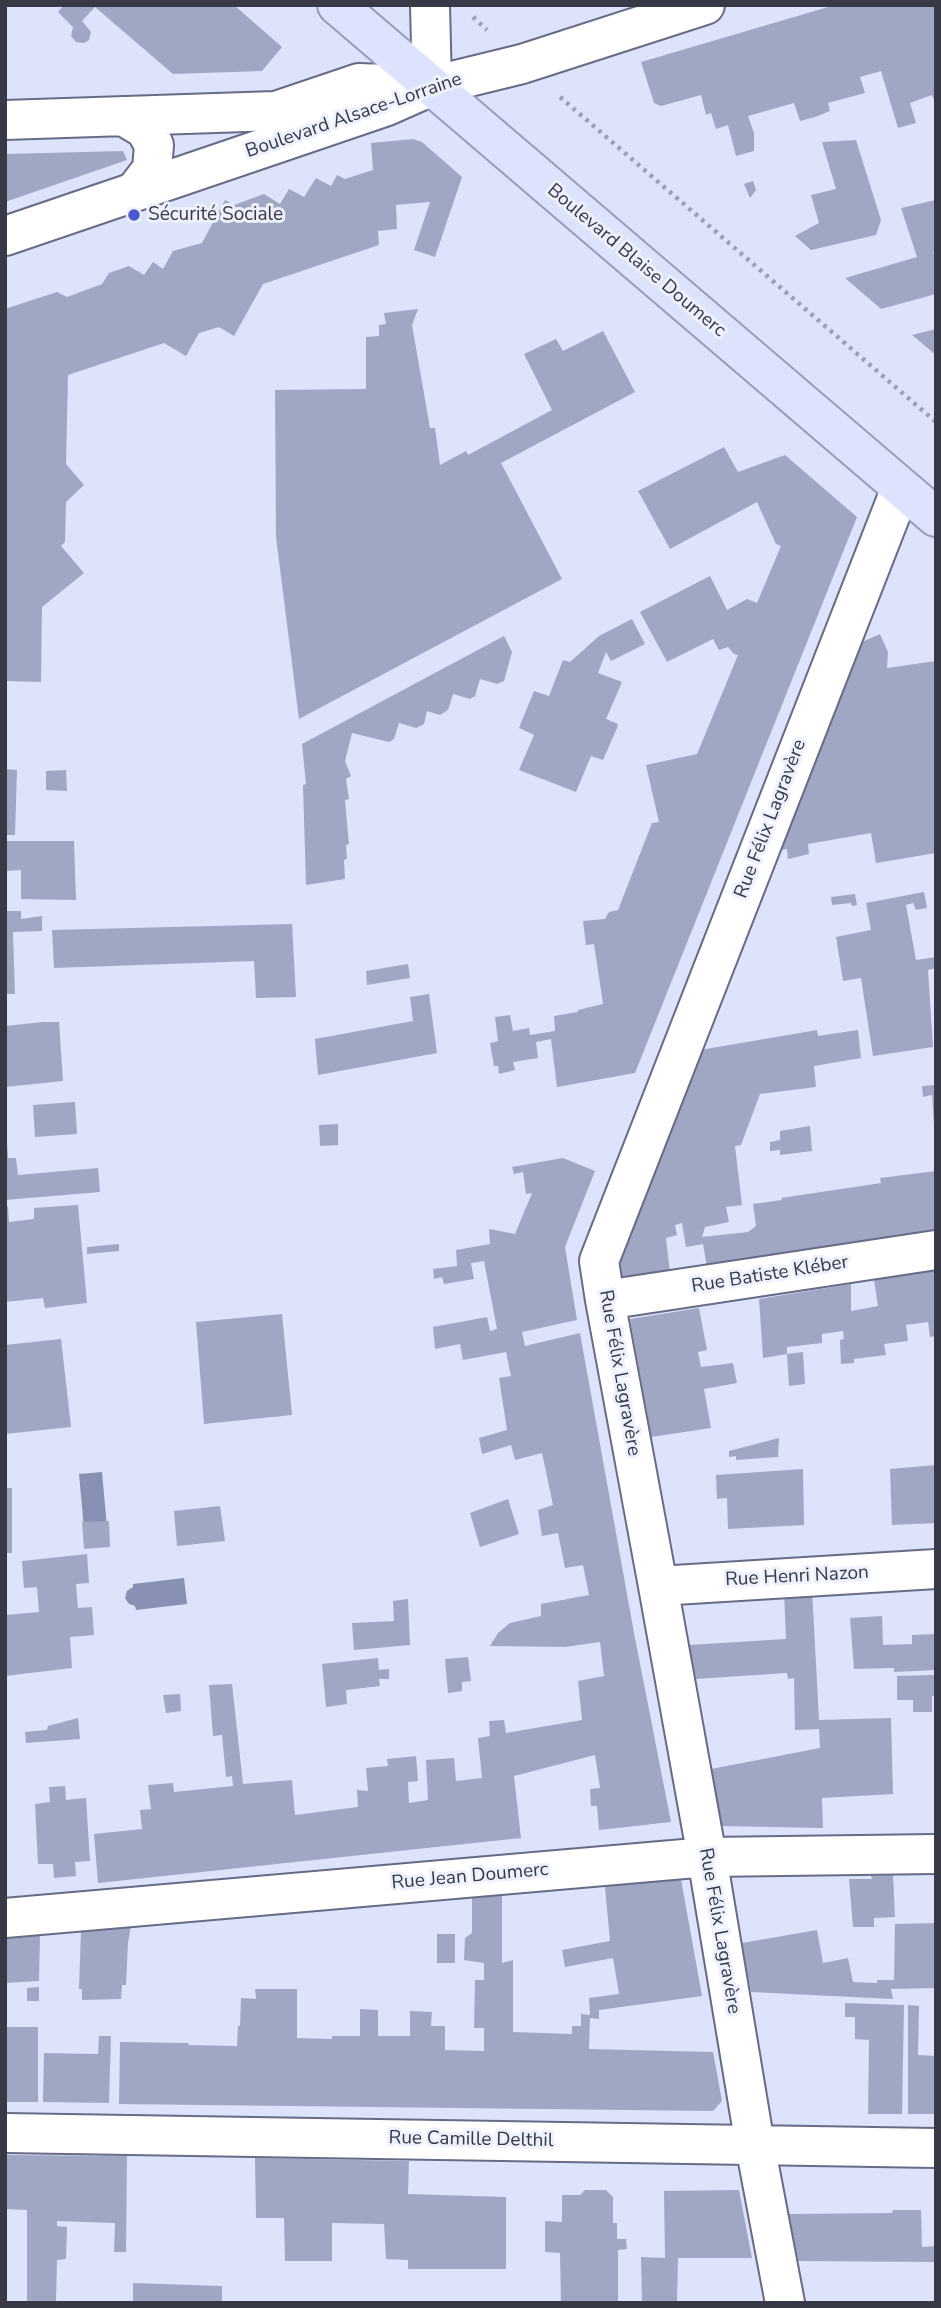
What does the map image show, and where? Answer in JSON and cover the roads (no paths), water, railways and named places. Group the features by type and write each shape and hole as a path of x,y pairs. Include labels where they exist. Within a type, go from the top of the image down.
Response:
{"main road":[{"name":"Boulevard Blaise Doumerc","path":"349,16 936,517"}],"street":[{"path":"5,120 276,111 359,83 432,86 430,5"},
{"name":"Boulevard Alsace-Lorraine","path":"5,236 387,106 432,86 522,64 705,5"},
{"path":"349,16 359,83"},
{"path":"123,116 145,129 154,145 152,169 135,191"},
{"name":"Rue Félix Lagravère","path":"785,2303 599,1261 901,488"},
{"name":"Rue Batiste Kléber","path":"604,1300 936,1250"},
{"name":"Rue Henri Nazon","path":"658,1586 936,1569"},
{"name":"Rue Jean Doumerc","path":"5,1918 706,1857 936,1854"},
{"name":"Rue Camille Delthil","path":"5,2133 936,2148"}],"water":[{"path":"102,1472 107,1527 84,1529 79,1474"},
{"path":"184,1578 187,1604 136,1610 125,1598 133,1584"}],"place":[{"name":"Sécurité Sociale","path":"134,215"}]}
